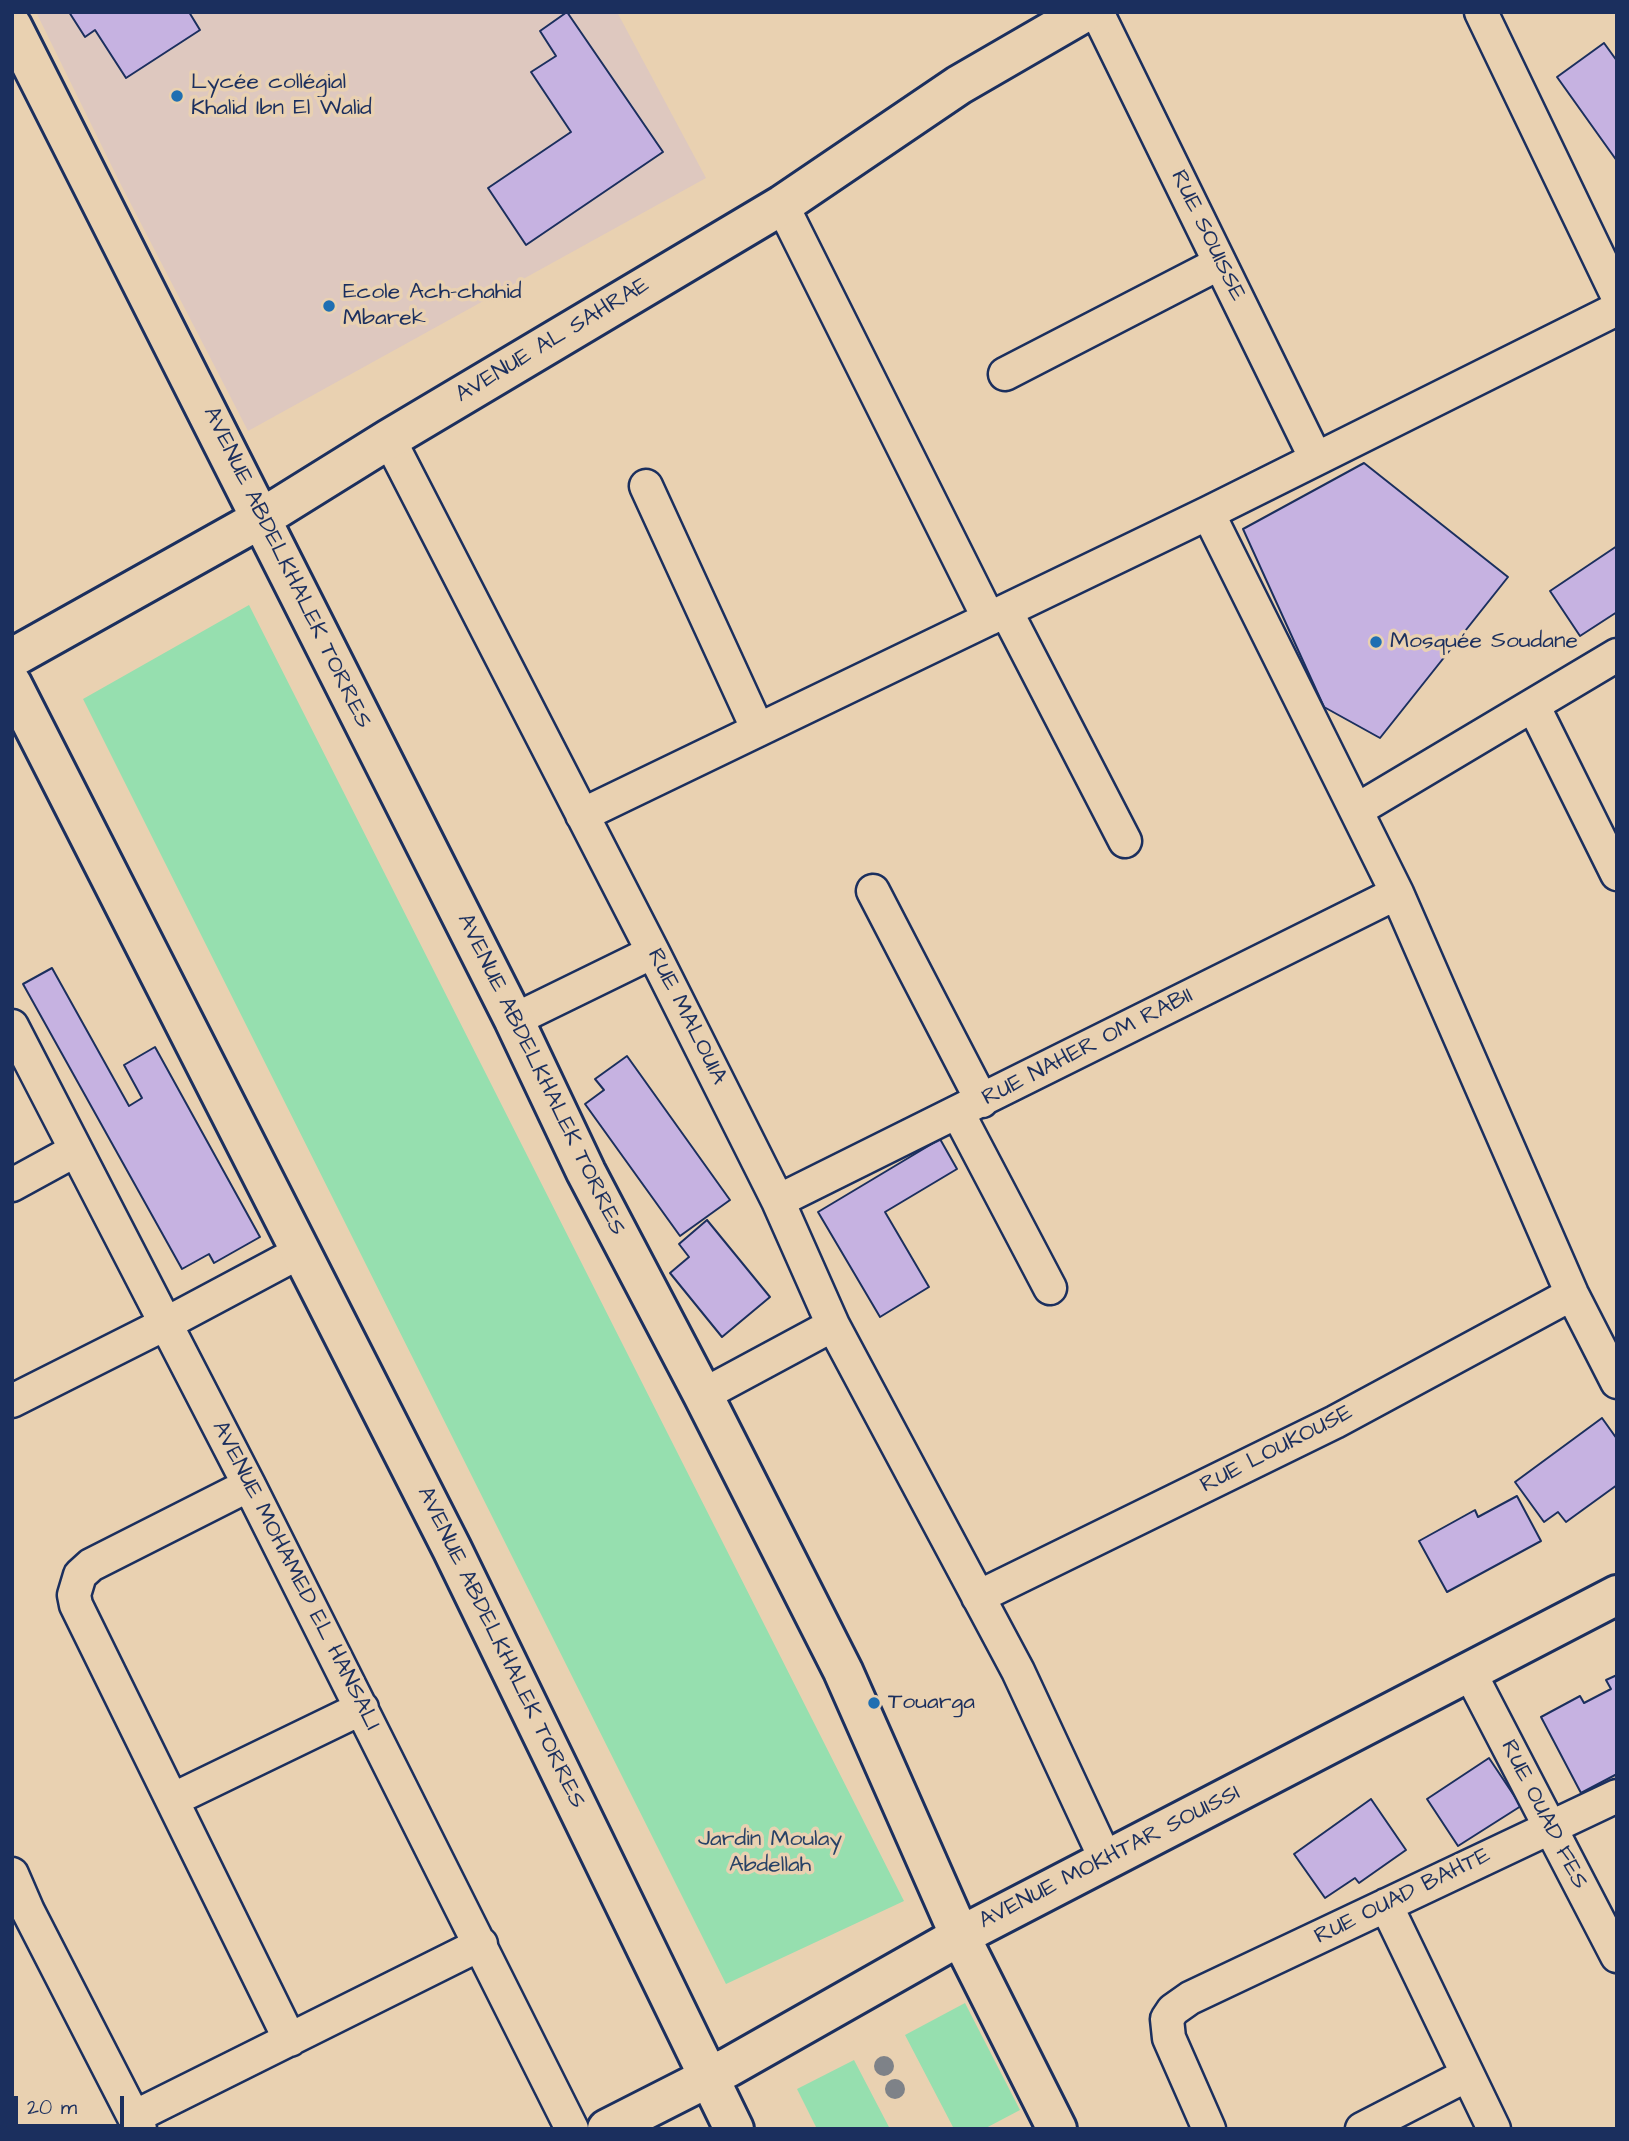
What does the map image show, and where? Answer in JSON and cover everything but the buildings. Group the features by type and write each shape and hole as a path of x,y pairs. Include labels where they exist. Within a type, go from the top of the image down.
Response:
{"street":[{"name":"AVENUE AL SAHRAE","path":"12,658 262,518 388,439 782,205 959,85 1078,15"},
{"name":"RUE SOUISSE","path":"1078,15 1220,263 1316,459"},
{"path":"1484,18 1617,295"},
{"name":"AVENUE ABDELKHALEK TORRES","path":"12,26 514,1020 586,1172 843,1671 960,1936 1057,2129"},
{"path":"782,205 997,615 1125,841"},
{"path":"1005,374 1220,263"},
{"path":"582,815 1208,513 1617,309"},
{"name":"RUE MALOUIA","path":"388,439 653,951 778,1201 833,1325 1018,1671 1105,1860"},
{"path":"646,486 758,730"},
{"path":"1208,513 1397,893 1572,1294 1617,1382"},
{"path":"1357,810 1617,655"},
{"name":"AVENUE ABDELKHALEK TORRES","path":"12,684 452,1549 734,2129"},
{"path":"1533,705 1617,874"},
{"path":"873,891 1050,1288"},
{"name":"RUE NAHER OM RABII","path":"778,1201 1397,893"},
{"path":"514,1020 653,951"},
{"name":"AVENUE MOHAMED EL HANSALI","path":"12,1026 250,1485 572,2129"},
{"path":"12,1185 76,1150"},
{"path":"12,1401 300,1252"},
{"name":"RUE LOUKOUSE","path":"978,1597 1335,1422 1572,1294"},
{"path":"703,1395 833,1325"},
{"path":"250,1485 92,1565 80,1575 74,1595 76,1605 290,2040"},
{"name":"AVENUE MOKHTAR SOUISSI","path":"607,2129 710,2077 960,1936 1617,1595"},
{"name":"RUE OUAD FES","path":"1469,1673 1617,1956"},
{"path":"172,1800 362,1708"},
{"name":"RUE OUAD BAHTE","path":"1209,2129 1169,2038 1167,2019 1172,2010 1189,1998 1617,1796"},
{"path":"12,1874 20,1916 137,2123 290,2040 481,1944"},
{"path":"1386,1905 1494,2129"},
{"path":"1363,2129 1467,2075"}],"shaded area":[{"name":"Ecole Ach-chahid Mbarek","path":"36,12 617,12 706,178 248,431 119,181"}],"green space":[{"name":"Jardin Moulay Abdellah","path":"249,605 904,1901 726,1984 83,699"},
{"path":"965,2003 1020,2110 984,2129 954,2129 905,2035"},
{"path":"854,2060 890,2129 817,2129 797,2089"}],"place":[{"name":"Lycée collégial Khalid Ibn El Walid","path":"177,96"},
{"name":"Ecole Ach-chahid Mbarek","path":"329,306"},
{"name":"Mosquée Soudane","path":"1376,642"},
{"name":"Touarga","path":"874,1703"}]}
